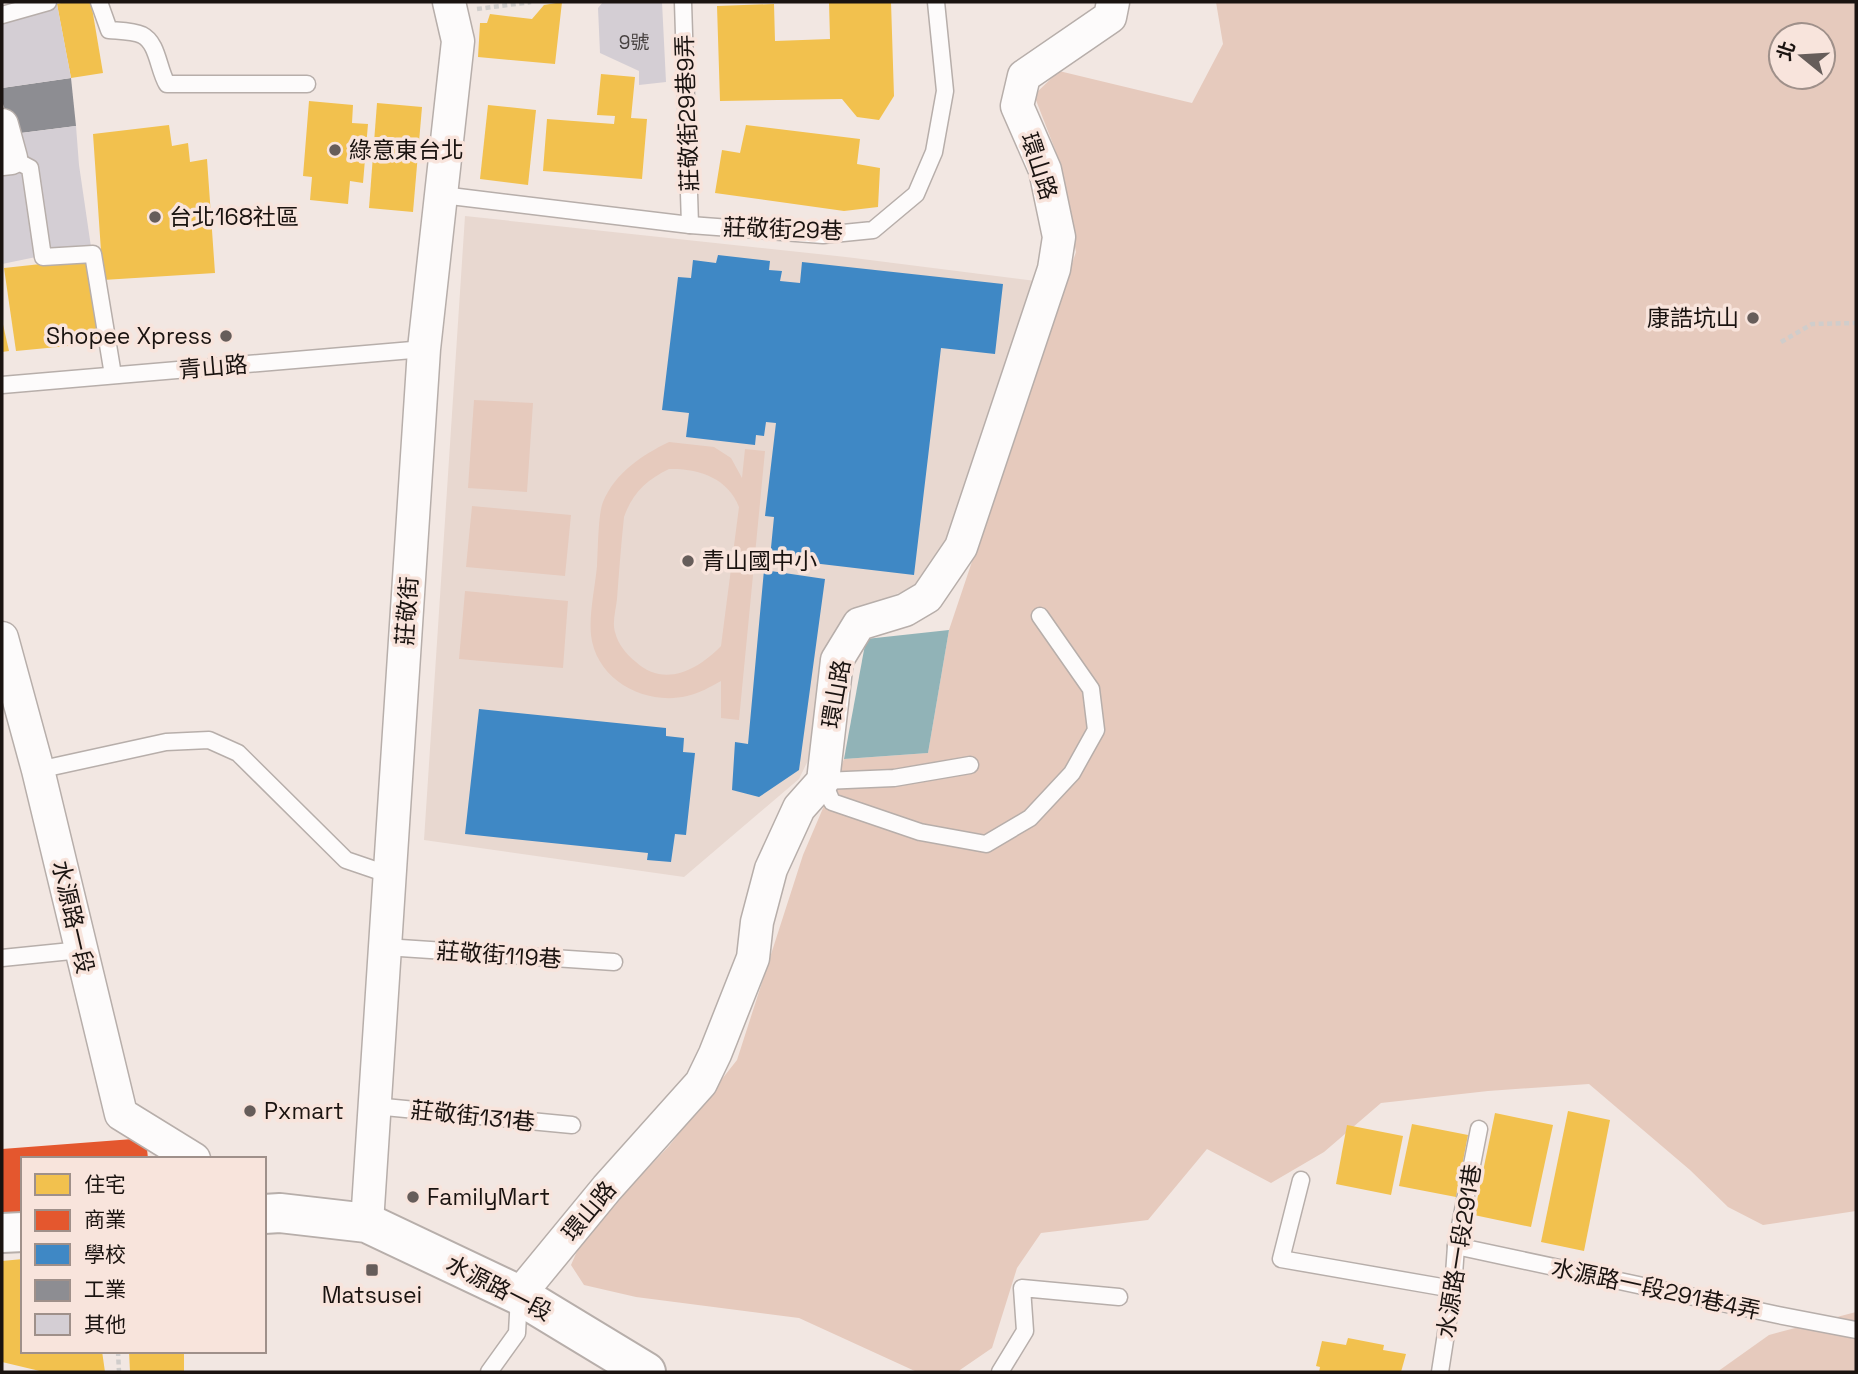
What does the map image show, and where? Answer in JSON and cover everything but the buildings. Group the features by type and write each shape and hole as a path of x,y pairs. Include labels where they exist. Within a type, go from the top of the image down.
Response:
{"street":[{"name":"環山路","path":"519,1295 607,1188 701,1083 753,958 757,922 771,869 799,808 823,781 837,660 859,624 905,610 927,597 961,547 1054,269 1059,237 1045,170 1017,106 1024,76 1110,17 1114,2"},
{"name":"莊敬街","path":"368,1223 424,349 458,41 451,7"},
{"path":"2,125 6,159"},
{"name":"水源路一段","path":"2,638 11,705 38,770 121,1114 191,1157"},
{"name":"水源路一段","path":"269,1210 368,1223 519,1295 646,1372"},
{"path":"2,1233 21,1232"}],"lane":[{"path":"2,15 48,2"},
{"path":"99,2 109,30 142,35 154,45 160,72 167,84 307,84"},
{"name":"莊敬街29巷9弄","path":"683,2 690,225"},
{"name":"莊敬街29巷","path":"442,195 690,225 822,235 873,230 916,194 934,152 945,91 936,2"},
{"path":"6,159 30,168 43,257 93,254 113,375"},
{"name":"青山路","path":"2,385 424,349"},
{"path":"970,765 894,778 823,781 832,802 933,834 986,844 1030,818 1072,773 1096,730 1091,690 1040,617"},
{"path":"38,770 166,742 209,740 238,753 346,860 390,875"},
{"name":"莊敬街119巷","path":"385,947 614,962"},
{"path":"2,958 81,950"},
{"name":"莊敬街131巷","path":"374,1106 572,1125"},
{"name":"水源路一段291巷","path":"1440,1372 1457,1245 1479,1129"},
{"path":"1301,1180 1281,1259 1453,1289"},
{"name":"水源路一段291巷4弄","path":"1457,1245 1856,1330"},
{"path":"1000,1372 1025,1331 1023,1288 1119,1297"},
{"path":"489,1372 517,1333 519,1295"}],"path":[{"path":"451,7 531,2"},
{"path":"1781,342 1812,324 1856,323"},
{"path":"118,1353 118,1372"}],"shaded area":[{"path":"1216,2 1856,2 1856,1211 1763,1225 1728,1207 1690,1170 1589,1084 1488,1091 1381,1103 1324,1152 1271,1183 1207,1149 1148,1220 1041,1233 1017,1268 992,1348 957,1372 917,1372 799,1318 636,1297 584,1285 571,1265 584,1235 669,1146 737,1060 803,855 844,759 928,753 949,630 1076,252 1056,152 1034,95 1059,71 1192,103 1223,44"},
{"name":"青山國中小","path":"465,216 846,257 1036,281 948,540 919,582 907,590 855,610 839,624 822,654 815,746 799,779 684,877 424,840"},
{"path":"474,400 533,403 527,492 468,488"},
{"path":"669,442 714,447 731,458 742,478 745,449 765,451 739,720 721,718 721,681 687,696 655,697 639,693 612,677 595,651 591,618 601,508 608,492 622,474","holes":["669,469 701,473 720,482 728,489 739,507 721,646 702,662 680,673 669,675 647,670 629,656 620,645 614,620 624,517 631,501 647,483"]},
{"path":"472,506 571,515 565,576 466,567"},
{"path":"465,591 568,601 563,668 459,659"},
{"path":"1856,1312 1856,1372 1717,1372 1769,1335"}],"water":[{"path":"949,630 928,753 844,759 866,639"}],"place":[{"name":"綠意東台北","path":"335,150"},
{"name":"台北168社區","path":"155,217"},
{"name":"康誥坑山","path":"1753,318"},
{"name":"Shopee Xpress","path":"226,336"},
{"name":"青山國中小","path":"688,561"},
{"name":"Pxmart","path":"250,1111"},
{"name":"FamilyMart","path":"413,1197"},
{"name":"Matsusei","path":"372,1270"}]}
